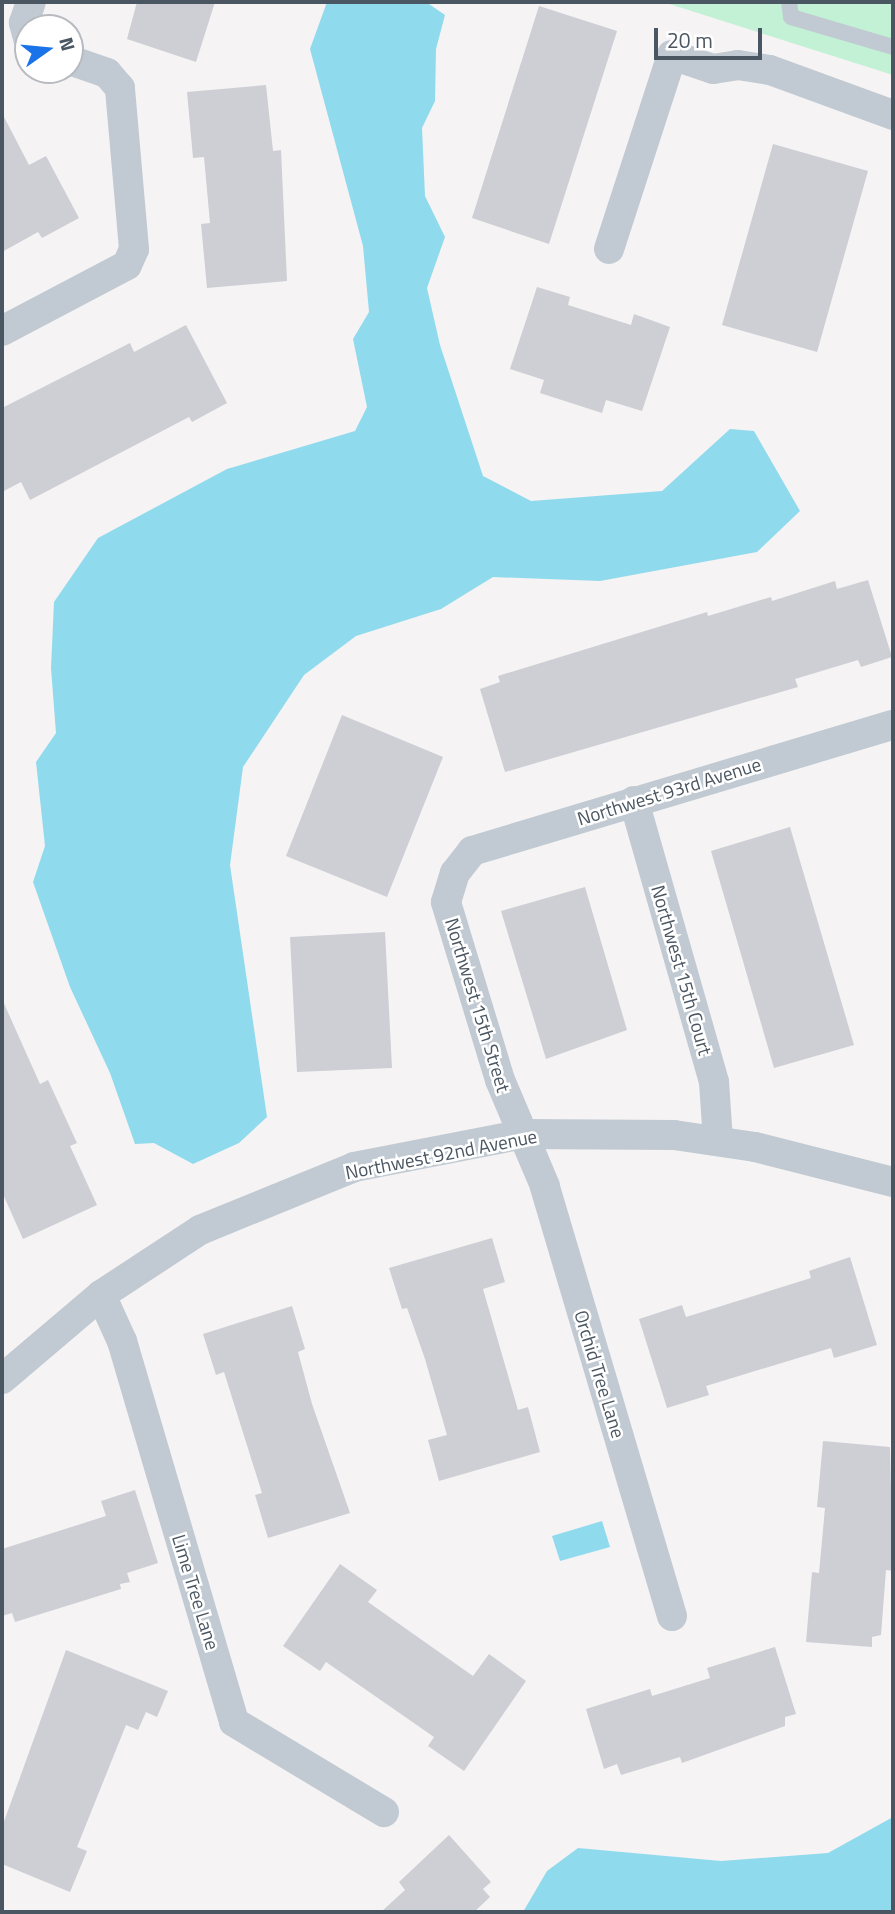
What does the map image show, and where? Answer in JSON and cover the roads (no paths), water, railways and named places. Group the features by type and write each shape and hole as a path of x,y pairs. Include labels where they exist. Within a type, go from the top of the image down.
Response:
{"street":[{"path":"609,249 671,55 713,69 738,65 770,70 893,114"},
{"path":"2,331 128,265 134,249 120,88 107,73 84,65"},
{"name":"Northwest 93rd Avenue","path":"455,873 472,851 893,725"},
{"name":"Northwest 15th Court","path":"634,802 714,1082 718,1140"},
{"name":"Northwest 15th Street","path":"455,873 446,902 500,1080 523,1134"},
{"name":"Northwest 92nd Avenue","path":"4,1372 101,1296 200,1230 354,1167 523,1134 674,1135 718,1140 893,1182"},
{"name":"Orchid Tree Lane","path":"523,1134 545,1185 672,1616"},
{"name":"Lime Tree Lane","path":"101,1296 122,1341 234,1722 384,1812"}],"lane":[{"path":"790,9 893,47"}],"water":[{"path":"327,2 426,2 445,15 436,49 435,101 422,128 425,196 445,237 427,288 440,345 483,476 531,501 662,491 730,429 754,431 800,511 757,552 600,581 493,577 441,609 356,636 304,675 243,767 230,865 267,1117 239,1143 193,1164 154,1143 135,1144 110,1073 70,987 33,882 45,846 36,762 56,733 51,668 54,602 98,538 227,469 355,431 367,407 353,339 369,312 363,246 310,49"},
{"path":"602,1521 610,1547 560,1561 552,1536"},
{"path":"893,1817 893,1912 523,1912 547,1871 578,1848 721,1861 828,1853"}]}
